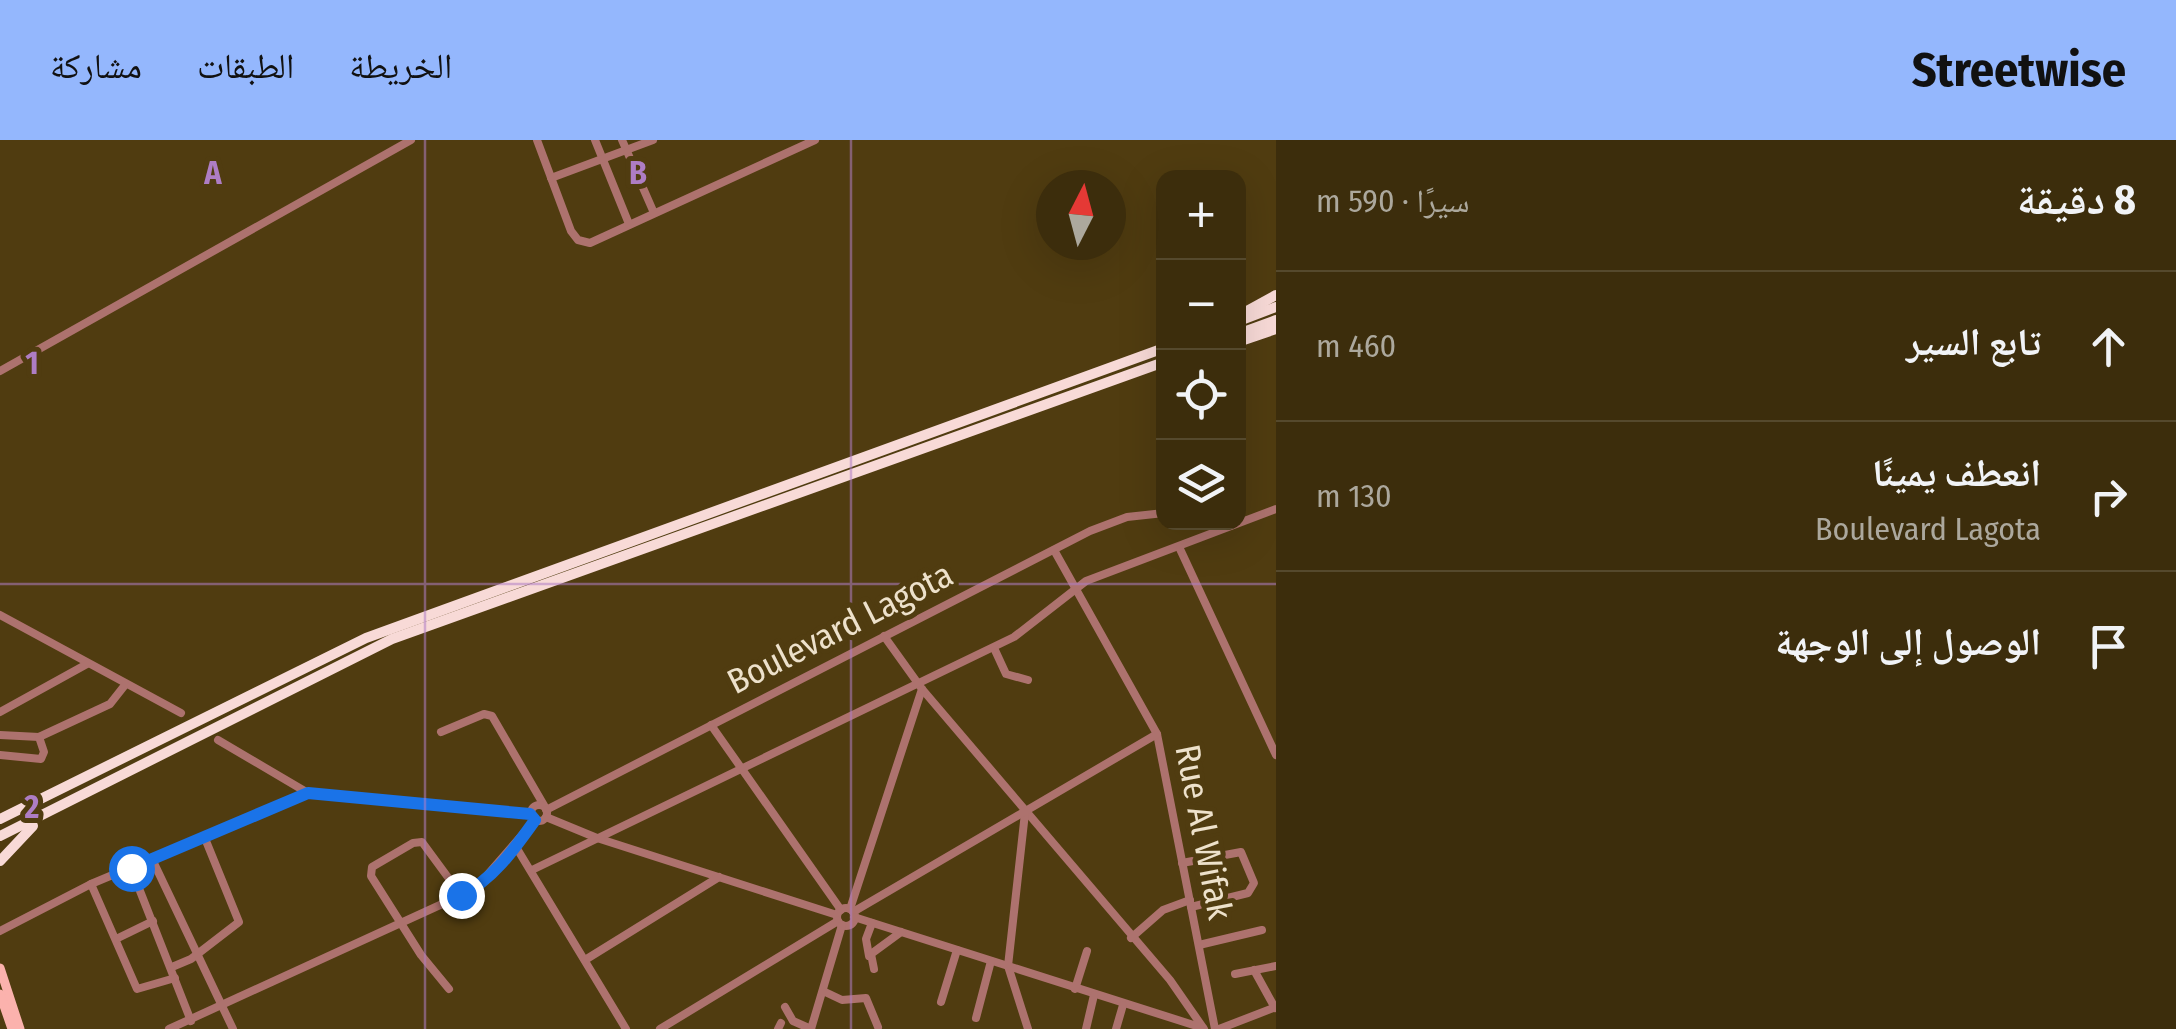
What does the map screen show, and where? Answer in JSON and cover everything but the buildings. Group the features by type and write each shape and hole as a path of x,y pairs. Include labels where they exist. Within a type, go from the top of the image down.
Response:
{"highway":[{"path":"1246,313 1276,295"},
{"path":"1246,316 1276,308"},
{"path":"1246,331 1276,320"},
{"path":"1246,339 1276,329"},
{"path":"0,817 366,638 1158,350"},
{"path":"0,836 392,639 1156,365"},
{"path":"0,861 46,814"}],"main road":[{"path":"0,968 20,1029"},
{"path":"0,994 12,1029"}],"street":[{"path":"0,371 411,140"},
{"path":"537,140 578,240 594,242 814,140"},
{"path":"595,140 629,224"},
{"path":"622,140 654,213"},
{"path":"551,178 652,140"},
{"path":"532,870 994,648 1076,588 1276,509"},
{"name":"Boulevard Lagota","path":"546,811 1054,550 1127,517 1156,513"},
{"path":"1246,520 1250,520"},
{"path":"1180,549 1276,756"},
{"name":"Rue Al Wifak","path":"1054,550 1157,734 1217,1029"},
{"path":"0,614 181,713"},
{"path":"884,636 1024,812 1178,989 1204,1028"},
{"path":"994,648 1006,674 1028,680"},
{"path":"0,712 87,664"},
{"path":"0,735 39,737 110,704 125,685"},
{"path":"785,1008 793,1021 811,1029 920,686"},
{"path":"440,732 484,714 492,716 546,811"},
{"path":"711,725 845,916"},
{"path":"660,1029 1157,734"},
{"path":"0,755 40,759 44,752 39,737"},
{"path":"218,740 308,793 533,817 546,811"},
{"path":"0,931 90,884 308,793"},
{"path":"170,1029 402,926 475,889 516,847 535,806 596,838 1204,1028"},
{"path":"1024,812 1008,966 1028,1029"},
{"path":"172,967 239,920 204,836"},
{"path":"449,989 402,926 371,872 374,864 413,843 430,848 461,895"},
{"path":"516,847 626,1029"},
{"path":"1132,938 1163,910 1248,893 1254,883 1243,853 1182,863"},
{"path":"152,858 233,1029"},
{"path":"1201,859 1210,902"},
{"path":"131,868 191,1020"},
{"path":"585,960 719,876"},
{"path":"90,884 138,990 176,978"},
{"path":"116,938 152,922"},
{"path":"872,923 866,939 874,969"},
{"path":"1199,945 1262,930"},
{"path":"870,956 901,932"},
{"path":"941,1002 958,950"},
{"path":"1075,988 1087,951"},
{"path":"976,1018 991,960"},
{"path":"1235,974 1276,966"},
{"path":"1217,1029 1276,1008 1254,970"},
{"path":"822,991 842,1000 866,998 878,1027"},
{"path":"1086,1029 1094,995"},
{"path":"1116,1029 1123,1005"}],"route":[{"path":"131,868 308,793 530,814 535,820 516,847 475,889 461,895"}]}
